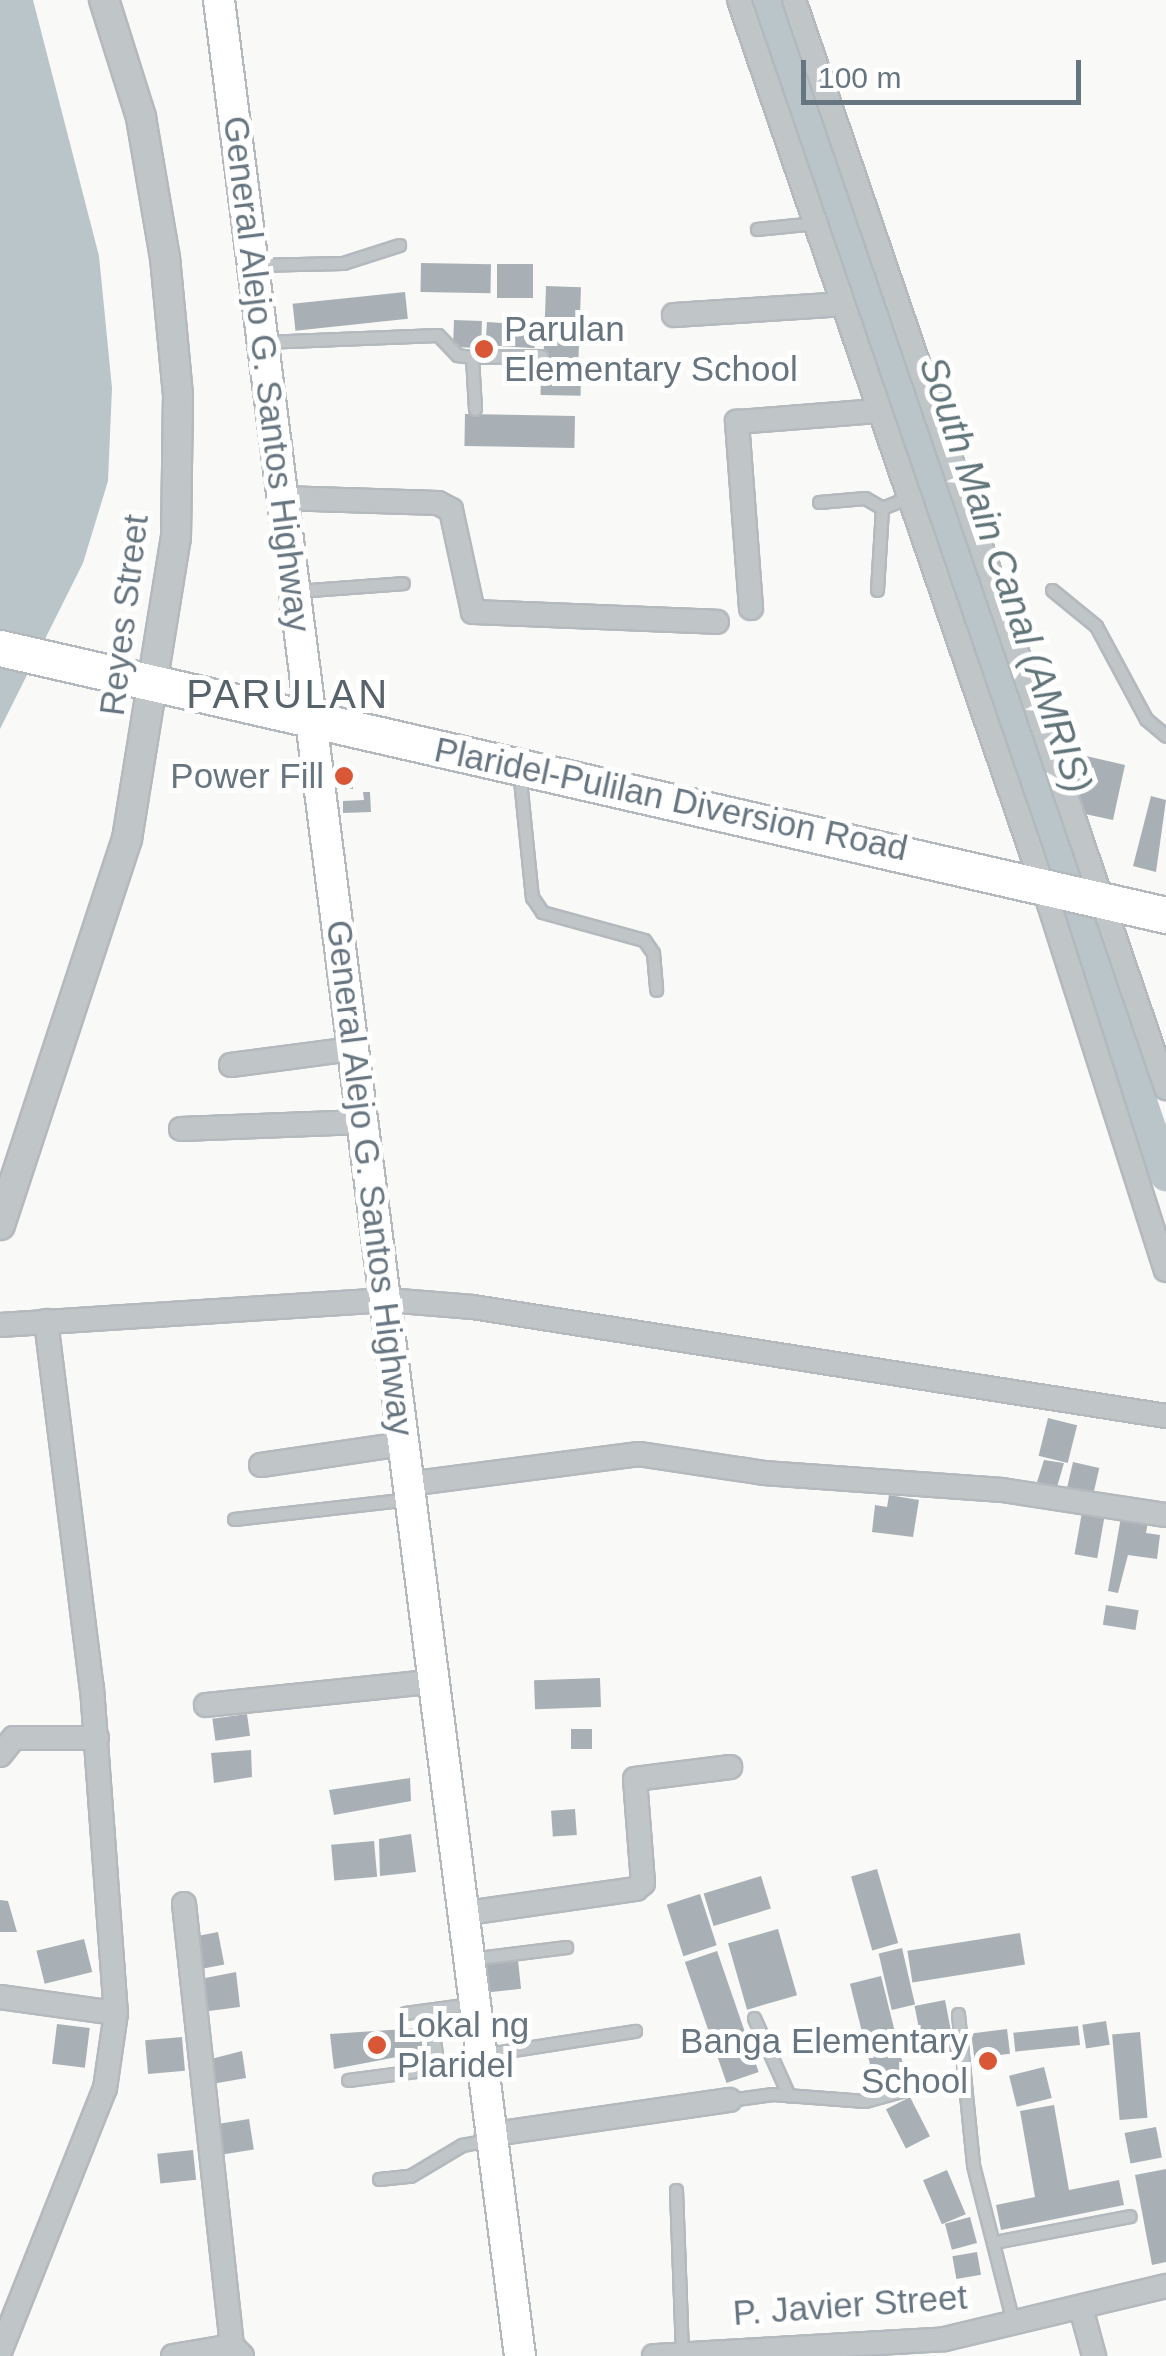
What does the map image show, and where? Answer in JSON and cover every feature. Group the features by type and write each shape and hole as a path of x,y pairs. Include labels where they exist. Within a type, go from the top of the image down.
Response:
{"highway":[{"name":"Plaridel-Pulilan Diversion Road","path":"0,648 1040,882 1166,916"}],"main road":[{"name":"General Alejo G. Santos Highway","path":"218,0 387,1300 478,2060 520,2356"}],"street":[{"name":"Reyes Street","path":"0,1226 101,936 158,683 176,538 176,374 141,117 104,0"},
{"path":"739,0 876,411 1040,882 1166,1270"},
{"path":"794,0 1094,896 1166,1088"},
{"path":"674,315 842,304"},
{"path":"751,608 737,422 876,411"},
{"path":"281,498 438,503 451,510 473,612 717,622"},
{"path":"232,1065 353,1049"},
{"path":"181,1129 362,1122"},
{"path":"0,1324 387,1300 521,1314 1166,1416"},
{"path":"0,2352 5,2321 105,2088 116,2013 97,1738 46,1321"},
{"path":"261,1465 403,1444"},
{"path":"409,1492 639,1454 764,1473 1002,1490 1166,1516"},
{"path":"206,1705 430,1682"},
{"path":"0,1755 14,1738 97,1738"},
{"path":"460,1914 636,1889 643,1883 634,1779 730,1767"},
{"path":"172,2356 237,2351 184,1904"},
{"path":"0,1997 116,2013"},
{"path":"488,2138 729,2100"},
{"name":"P. Javier Street","path":"654,2356 946,2347 1166,2286"},
{"path":"1081,2308 1094,2356"}],"lane":[{"path":"756,229 814,222"},
{"path":"254,265 343,263 399,245"},
{"path":"263,342 428,333 472,356 541,356"},
{"path":"472,356 476,409"},
{"path":"819,502 864,498 882,508"},
{"path":"882,508 907,498"},
{"path":"877,590 882,508"},
{"path":"294,591 402,583"},
{"path":"1052,590 1096,626 1146,719 1166,736"},
{"path":"518,766 532,897 542,912 644,940 654,954 656,990"},
{"path":"234,1519 409,1492"},
{"path":"466,1960 566,1947"},
{"path":"406,2013 471,2004"},
{"path":"430,2010 438,2069"},
{"path":"958,2014 964,2112 1014,2326"},
{"path":"754,2018 790,2096"},
{"path":"348,2080 438,2069 634,2031"},
{"path":"729,2100 790,2096 865,2100 912,2088"},
{"path":"380,2179 410,2176 446,2152 488,2138"},
{"path":"676,2190 682,2354"},
{"path":"994,2242 1130,2216"}],"shaded area":[{"path":"0,0 33,0 99,256 112,388 108,481 83,563 0,729"}],"building":[{"path":"421,263 491,264 490,293 420,292"},
{"path":"497,264 533,264 533,298 497,298"},
{"path":"546,286 581,287 578,368 543,367"},
{"path":"405,292 408,319 295,331 293,304"},
{"path":"454,320 482,321 481,348 453,347"},
{"path":"487,322 536,325 534,348 485,345"},
{"path":"541,370 581,371 581,396 541,395"},
{"path":"465,414 575,416 574,448 464,446"},
{"path":"1069,752 1125,765 1113,820 1071,811 1077,787 1061,783"},
{"name":"Power Fill","path":"336,770 353,770 353,789 336,789"},
{"path":"363,792 370,792 371,812 343,813 343,801 364,800"},
{"path":"1151,796 1166,800 1156,872 1133,866"},
{"path":"1048,1418 1077,1425 1068,1463 1039,1456"},
{"path":"1044,1460 1064,1463 1057,1487 1037,1482"},
{"path":"1073,1462 1099,1468 1092,1499 1066,1493"},
{"path":"889,1495 919,1500 913,1537 872,1532 875,1505 887,1507"},
{"path":"1082,1512 1105,1516 1097,1558 1075,1554"},
{"path":"1121,1517 1148,1521 1146,1533 1160,1535 1157,1559 1128,1555 1118,1593 1108,1591"},
{"path":"1106,1605 1139,1610 1135,1630 1103,1625"},
{"path":"600,1678 601,1707 535,1709 534,1680"},
{"path":"247,1714 250,1736 215,1741 212,1719"},
{"path":"571,1729 592,1729 592,1749 571,1749"},
{"path":"251,1750 252,1777 214,1783 211,1753"},
{"path":"410,1778 411,1801 334,1815 329,1790"},
{"path":"575,1809 577,1835 553,1837 551,1811"},
{"path":"411,1834 416,1872 380,1876 379,1839"},
{"path":"374,1841 377,1877 334,1881 331,1845"},
{"path":"877,1869 898,1943 872,1950 851,1876"},
{"path":"761,1876 771,1909 714,1926 704,1894"},
{"path":"700,1894 717,1945 683,1956 667,1905"},
{"path":"0,1900 8,1901 17,1932 0,1932"},
{"path":"778,1929 797,1995 747,2010 728,1943"},
{"path":"218,1932 224,1964 200,1969 193,1937"},
{"path":"1020,1933 1025,1965 912,1982 907,1951"},
{"path":"84,1939 92,1972 45,1984 36,1951"},
{"path":"902,1948 915,2005 892,2010 879,1953"},
{"path":"717,1951 759,2072 727,2083 685,1962"},
{"path":"518,1960 521,1989 482,1993 479,1964"},
{"path":"236,1972 240,2007 201,2012 200,1979"},
{"path":"881,1976 907,2082 876,2090 850,1984"},
{"path":"945,2000 955,2051 924,2057 915,2006"},
{"path":"1106,2021 1110,2045 1086,2048 1082,2025"},
{"path":"57,2024 90,2028 85,2068 52,2064"},
{"path":"1078,2026 1080,2045 1015,2052 1013,2033"},
{"name":"Lokal ng Plaridel","path":"420,2028 423,2052 334,2069 330,2034"},
{"path":"1007,2029 1010,2054 974,2058 971,2033"},
{"path":"1140,2032 1147,2118 1120,2120 1112,2034"},
{"path":"182,2037 185,2071 148,2074 145,2040"},
{"path":"242,2051 246,2078 212,2084 211,2059"},
{"path":"1044,2067 1052,2098 1017,2107 1009,2076"},
{"path":"910,2097 930,2136 906,2148 886,2109"},
{"path":"1054,2105 1069,2190 1119,2180 1124,2205 1001,2230 996,2205 1035,2197 1020,2111"},
{"path":"249,2119 254,2150 219,2155 214,2124"},
{"path":"1156,2127 1162,2157 1131,2164 1125,2133"},
{"path":"193,2150 196,2180 160,2184 157,2154"},
{"path":"1166,2169 1166,2262 1152,2265 1135,2175"},
{"path":"947,2170 966,2214 942,2224 923,2180"},
{"path":"970,2217 977,2243 952,2250 945,2224"},
{"path":"977,2252 981,2275 956,2279 952,2256"}],"waterway":[{"name":"South Main Canal (AMRIS)","path":"768,0 1166,1175"}],"place":[{"name":"Parulan Elementary School","path":"484,349"},
{"name":"Power Fill","path":"344,776"},
{"name":"Lokal ng Plaridel","path":"377,2045"},
{"name":"Banga Elementary School","path":"988,2061"}],"district":[{"name":"PARULAN","path":"288,694"}]}
